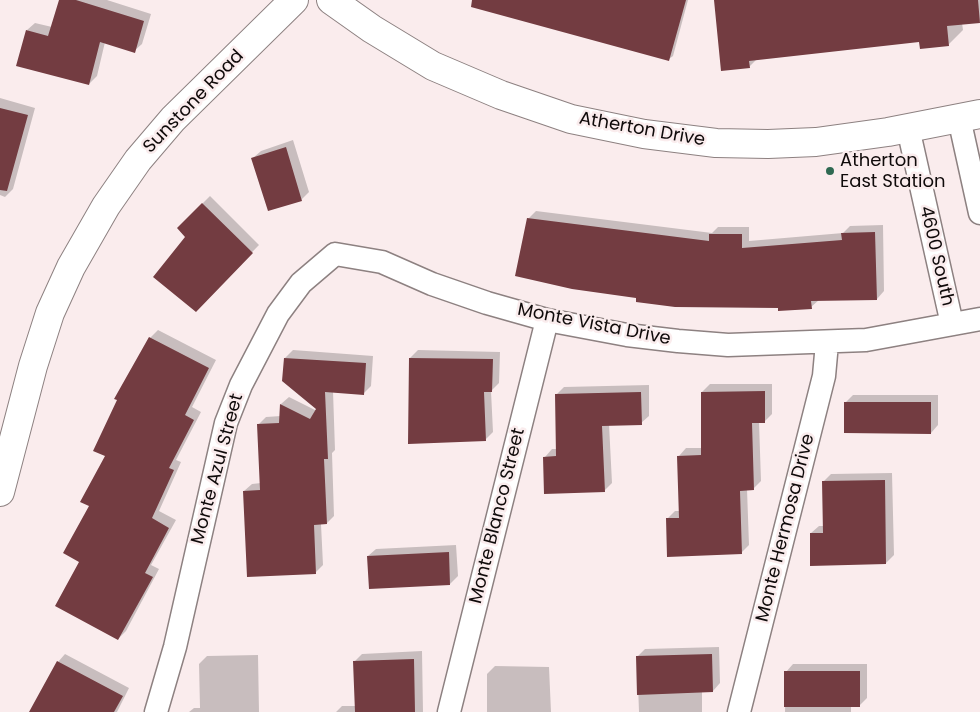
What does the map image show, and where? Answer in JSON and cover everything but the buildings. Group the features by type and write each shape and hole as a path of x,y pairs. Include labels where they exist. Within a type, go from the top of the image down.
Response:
{"street":[{"name":"Sunstone Road","path":"0,492 32,366 50,313 70,267 106,206 138,160 173,119 294,0"},
{"name":"Atherton Drive","path":"332,0 372,29 433,66 501,95 571,119 644,134 716,143 768,144 816,142 908,128 969,116"},
{"path":"969,116 980,213"},
{"name":"4600 South","path":"908,128 952,324"},
{"name":"Monte Vista Drive","path":"335,254 382,262 450,290 547,320 627,335 678,341 728,345 827,343 866,340 980,319"},
{"name":"Monte Azul Street","path":"156,712 175,647 226,423 241,385 278,314 301,283 335,254"},
{"name":"Monte Blanco Street","path":"449,712 547,320"},
{"name":"Monte Hermosa Drive","path":"739,712 824,376 827,343"}],"place":[{"name":"Atherton East Station","path":"830,171"}]}
